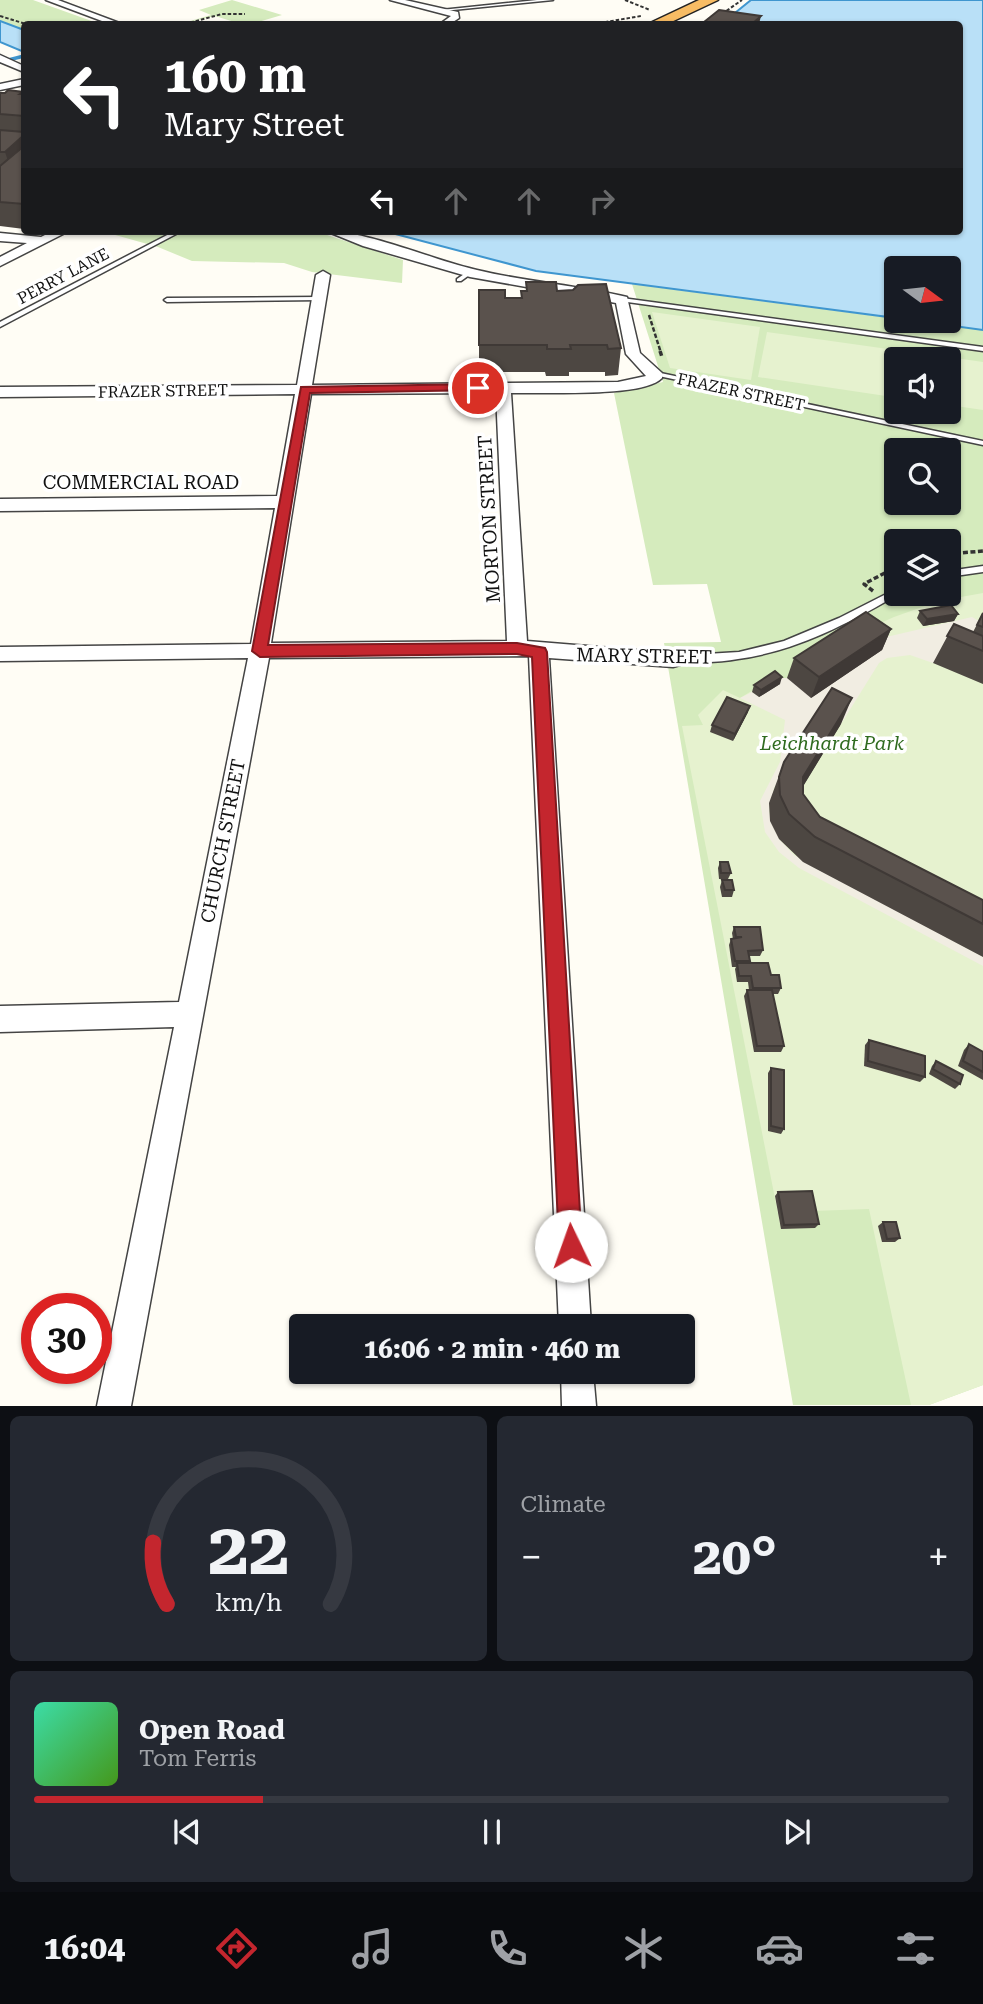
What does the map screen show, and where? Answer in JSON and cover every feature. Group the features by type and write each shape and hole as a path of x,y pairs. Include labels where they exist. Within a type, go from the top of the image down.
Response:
{"highway":[{"path":"657,17 711,0"},
{"path":"681,21 724,0"},
{"path":"0,100 21,98"}],"street":[{"path":"50,0 109,21"},
{"path":"394,0 443,10 456,16 448,21"},
{"path":"0,58 21,68"},
{"path":"0,87 21,83"},
{"path":"0,262 55,235"},
{"path":"344,235 464,276 622,300 633,354 654,373"},
{"path":"0,237 42,241"},
{"name":"CHURCH STREET","path":"114,1405 260,651 323,275"},
{"name":"FRAZER STREET","path":"0,392 635,386 654,378 654,373"},
{"name":"MORTON STREET","path":"503,387 528,650 574,1314"},
{"name":"COMMERCIAL ROAD","path":"0,505 283,502"},
{"name":"MARY STREET","path":"0,654 528,650 673,660"},
{"path":"0,1019 190,1014"},
{"path":"578,1384 579,1405"}],"lane":[{"path":"443,10 551,0"},
{"name":"PERRY LANE","path":"0,325 171,235"},
{"path":"167,300 319,299"},
{"path":"622,300 983,349"},
{"name":"FRAZER STREET","path":"654,373 983,443"},
{"path":"961,572 983,569"},
{"name":"MARY STREET","path":"673,660 720,657 767,649 829,628 884,599"}],"path":[{"path":"625,0 657,17"},
{"path":"718,16 740,0"},
{"path":"197,21 222,15 245,14"},
{"path":"0,16 21,22"},
{"path":"621,21 657,17"},
{"path":"961,553 983,551"},
{"path":"884,573 864,584 884,599"}],"green space":[{"path":"0,0 33,0 92,21 21,21 21,29 0,21"},
{"path":"232,0 282,15 261,21 231,21 215,16 190,21 211,15 199,10"},
{"path":"115,235 327,235 403,260 402,283 312,272 284,263 192,261 158,247"},
{"name":"Leichhardt Park","path":"632,284 884,317 884,333 961,333 961,327 983,330 983,1385 929,1405 793,1405 664,643 721,642 707,584 653,585 614,393 663,382"},
{"path":"652,312 760,327 751,380 670,368"},
{"path":"767,332 884,348 884,396 758,377"},
{"path":"961,359 983,362 983,410 961,407"},
{"path":"983,593 983,1385 929,1405 911,1405 869,1209 812,1211 815,1228 781,1229 682,726 703,725 698,715 723,690 740,698 773,678 787,678 858,633 925,606 961,606 961,597"}],"shaded area":[{"path":"972,617 979,621 963,652 933,663 910,655 887,658 879,663 841,724 821,715 774,788 769,812 779,839 794,855 983,957 983,966 799,868 779,852 765,832 760,801 780,762 785,720 740,698 752,692 759,697 773,678 787,678 869,641"}],"water":[{"path":"751,0 983,0 983,330 961,327 961,256 884,256 884,316 536,271 399,235 963,235 963,21 725,21"},
{"path":"0,21 21,29 21,51 0,42"}],"building":[{"path":"719,10 761,16 755,21 705,21"},
{"path":"8,90 21,92 21,116 0,114 0,93"},
{"path":"0,130 21,132 21,138 5,152 0,152"},
{"path":"21,148 21,204 0,202 0,166"},
{"path":"526,282 556,282 557,291 573,290 578,285 606,284 621,348 608,349 607,345 570,345 571,349 547,349 547,345 479,345 479,290 505,290 505,298 522,298 521,291 527,291"},
{"path":"952,606 958,614 927,619 920,611"},
{"path":"866,612 891,629 819,677 794,658"},
{"path":"983,613 983,627 977,625"},
{"path":"954,624 983,636 983,651 947,636"},
{"path":"775,671 782,677 761,690 754,685"},
{"path":"832,688 852,698 803,777 803,794 820,817 983,900 983,924 815,837 789,814 780,795 779,777 784,762"},
{"path":"727,697 750,706 735,734 712,725"},
{"path":"720,862 728,862 731,873 721,873"},
{"path":"722,880 732,880 734,890 725,890"},
{"path":"734,927 760,927 763,950 748,951 750,961 735,961 731,939 742,937 736,937"},
{"path":"737,963 768,963 771,975 779,975 781,988 753,988 751,976 739,976"},
{"path":"747,990 772,990 784,1046 757,1046"},
{"path":"869,1040 925,1056 925,1077 868,1061"},
{"path":"969,1044 983,1052 983,1072 963,1061"},
{"path":"936,1061 963,1075 960,1084 933,1069"},
{"path":"771,1068 784,1070 784,1129 771,1126"},
{"path":"812,1191 819,1224 784,1225 778,1192"},
{"path":"883,1222 896,1222 900,1238 887,1239"}],"waterway":[{"path":"0,62 21,57"}],"route":[{"path":"478,388 305,389 283,502 260,651 517,649 539,652 571,1246"}]}
